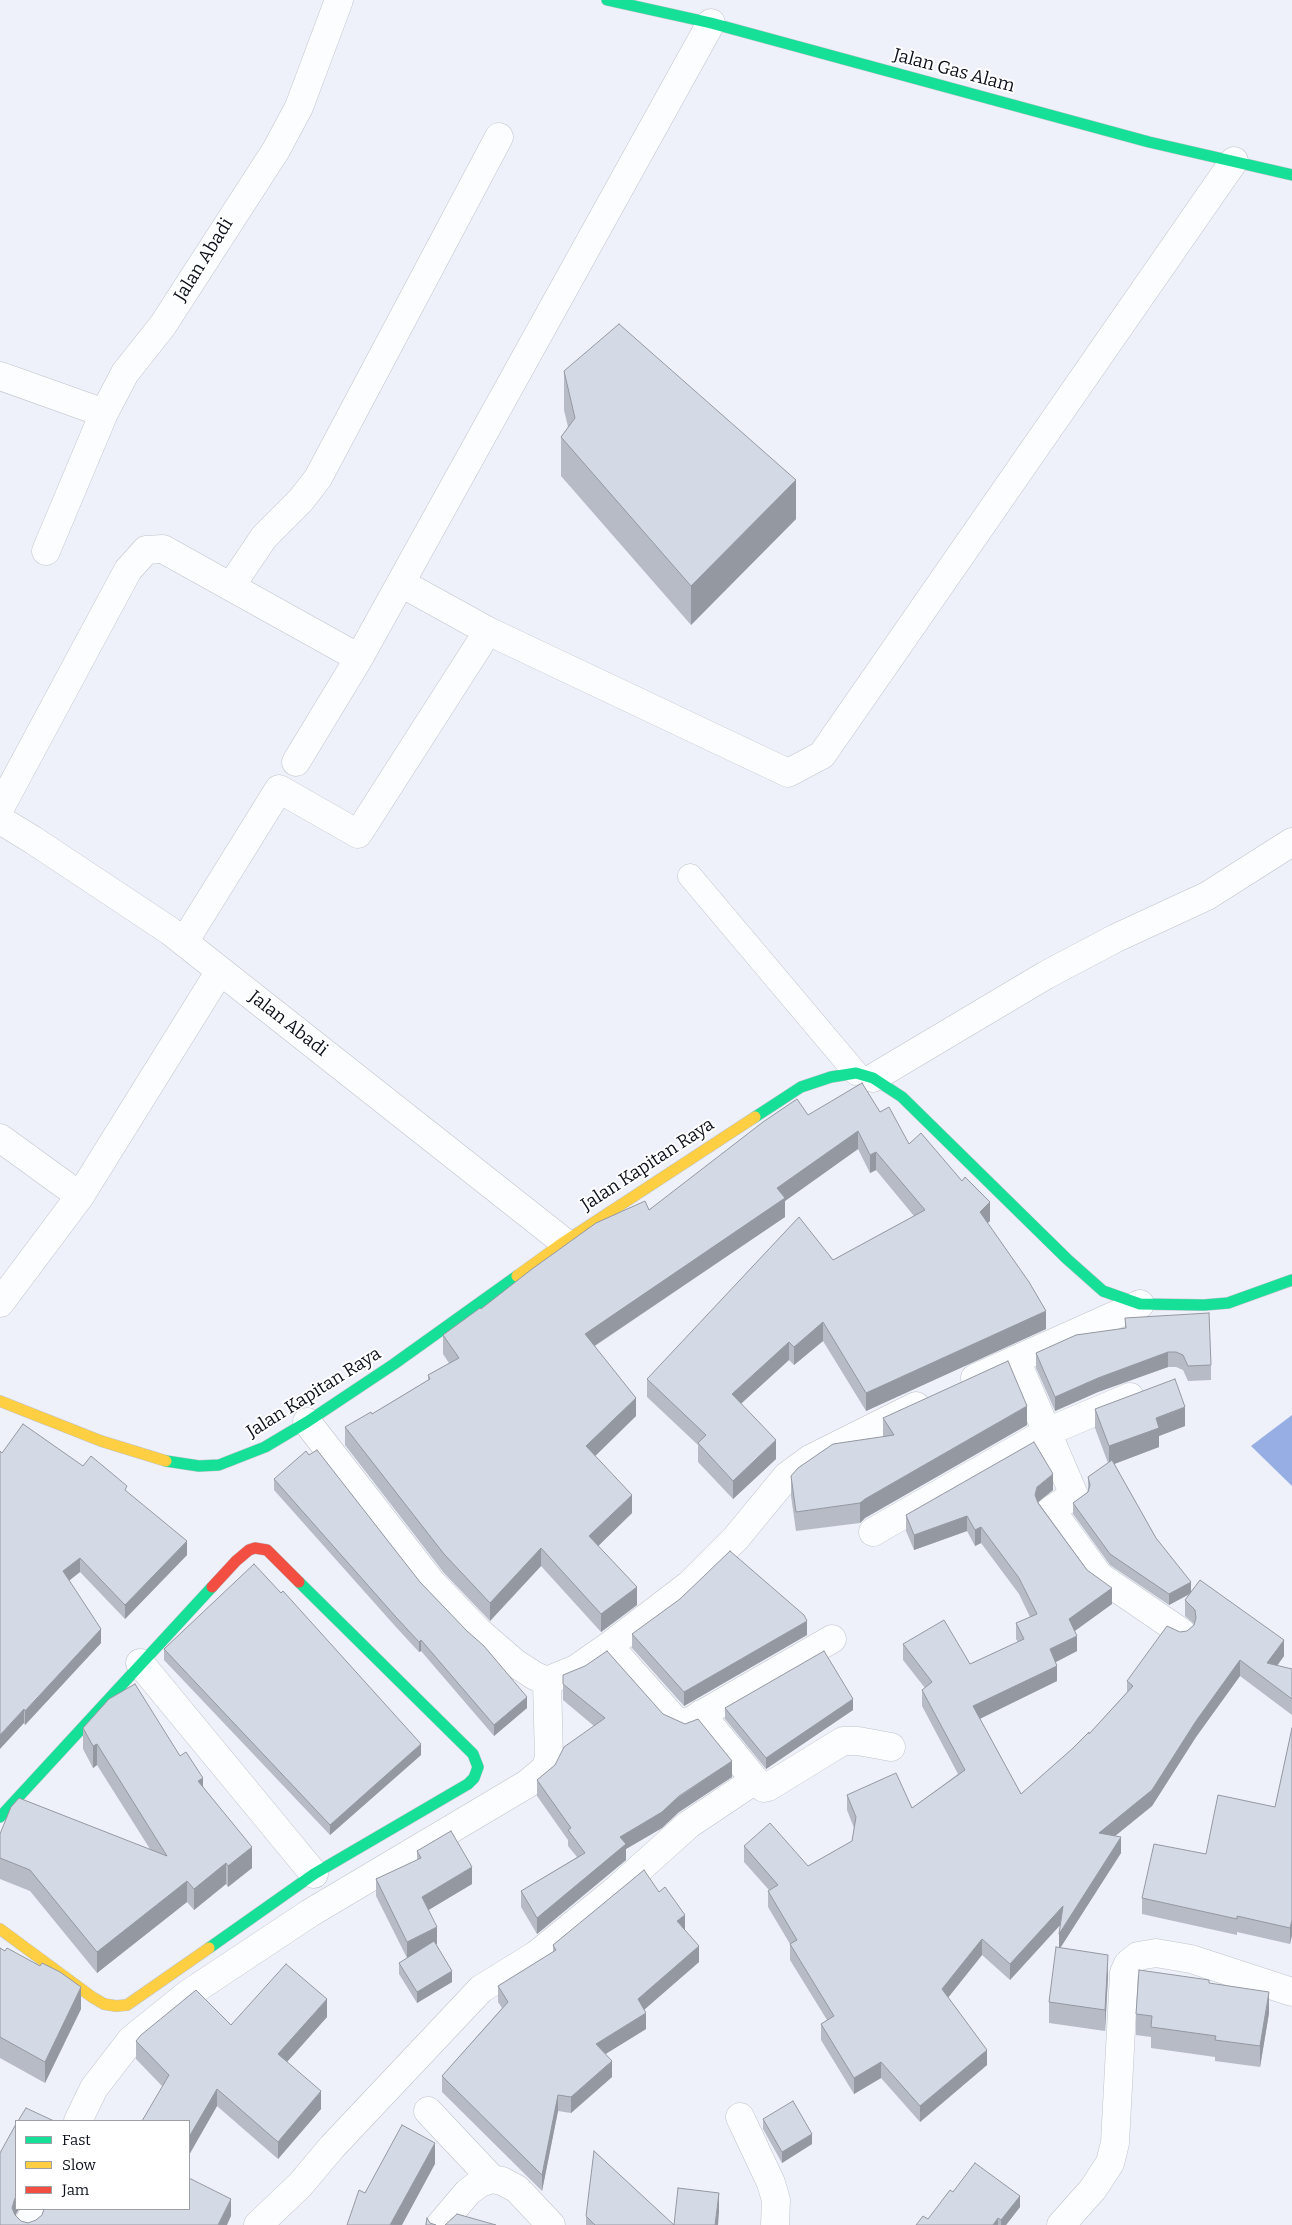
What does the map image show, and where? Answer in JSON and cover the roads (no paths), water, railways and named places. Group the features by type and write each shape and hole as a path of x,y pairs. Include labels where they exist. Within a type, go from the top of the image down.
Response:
{"street":[{"name":"Jalan Abadi","path":"46,551 104,413 125,373 163,325 276,150 300,107 339,0"},
{"name":"Jalan Gas Alam","path":"607,0 711,23 1149,142 1292,175"},
{"path":"296,762 359,658 711,23"},
{"path":"231,586 264,537 301,500 318,478 499,137"},
{"path":"401,583 488,632 788,773 822,756 1234,161"},
{"path":"0,376 104,413"},
{"path":"0,808 128,570 146,550 163,549 359,658"},
{"path":"184,942 279,789 358,834 488,632"},
{"name":"Jalan Abadi","path":"0,820 41,845 184,942 564,1242"},
{"path":"864,1076 1116,938 1207,896 1292,842"},
{"path":"0,1303 80,1196 220,971"},
{"path":"864,1076 902,1097 939,1131 1085,1277 1103,1291 1140,1304 1174,1306 1228,1303 1292,1280"},
{"name":"Jalan Kapitan Raya","path":"0,1401 101,1441 170,1462 199,1466 219,1465 240,1458 265,1447 307,1422 394,1364 564,1242 801,1087 831,1077 864,1076"},
{"path":"0,1138 80,1196"},
{"path":"307,1422 432,1583 478,1631 515,1663 535,1676 547,1681 576,1669 690,1584 736,1538 787,1476 810,1459 841,1441 947,1391 1140,1304"},
{"path":"1016,1360 1074,1495 1051,1510 1098,1576 1180,1632"},
{"path":"873,1532 1047,1432 1103,1407 1156,1388"},
{"path":"0,1817 140,1663 243,1554 255,1548 267,1550 474,1754 476,1760 476,1774 468,1784 314,1874 127,2005 104,2004 92,1997 0,1929"},
{"path":"609,1646 674,1719 685,1724 832,1639"},
{"path":"140,1663 314,1874"},
{"path":"78,2120 94,2088 121,2052 149,2024 188,1994 310,1913 527,1784 545,1769 549,1759 547,1681"},
{"path":"702,1714 755,1780 764,1788 843,1741 858,1741 891,1747"},
{"path":"258,2225 300,2185 332,2147 481,1989 536,1955 617,1889 688,1825 755,1780"},
{"path":"1061,2225 1093,2189 1110,2163 1115,2143 1124,1973 1128,1964 1138,1956 1156,1953 1191,1958 1292,1992"},
{"path":"428,2111 492,2179"},
{"path":"740,2117 771,2183 776,2200 775,2225"},
{"path":"440,2225 468,2192 492,2179 502,2181 517,2189 551,2225"},
{"path":"28,2225 36,2210"}],"lane":[{"path":"690,876 864,1076"}],"water":[{"path":"1292,1415 1292,1486 1251,1446"}]}
